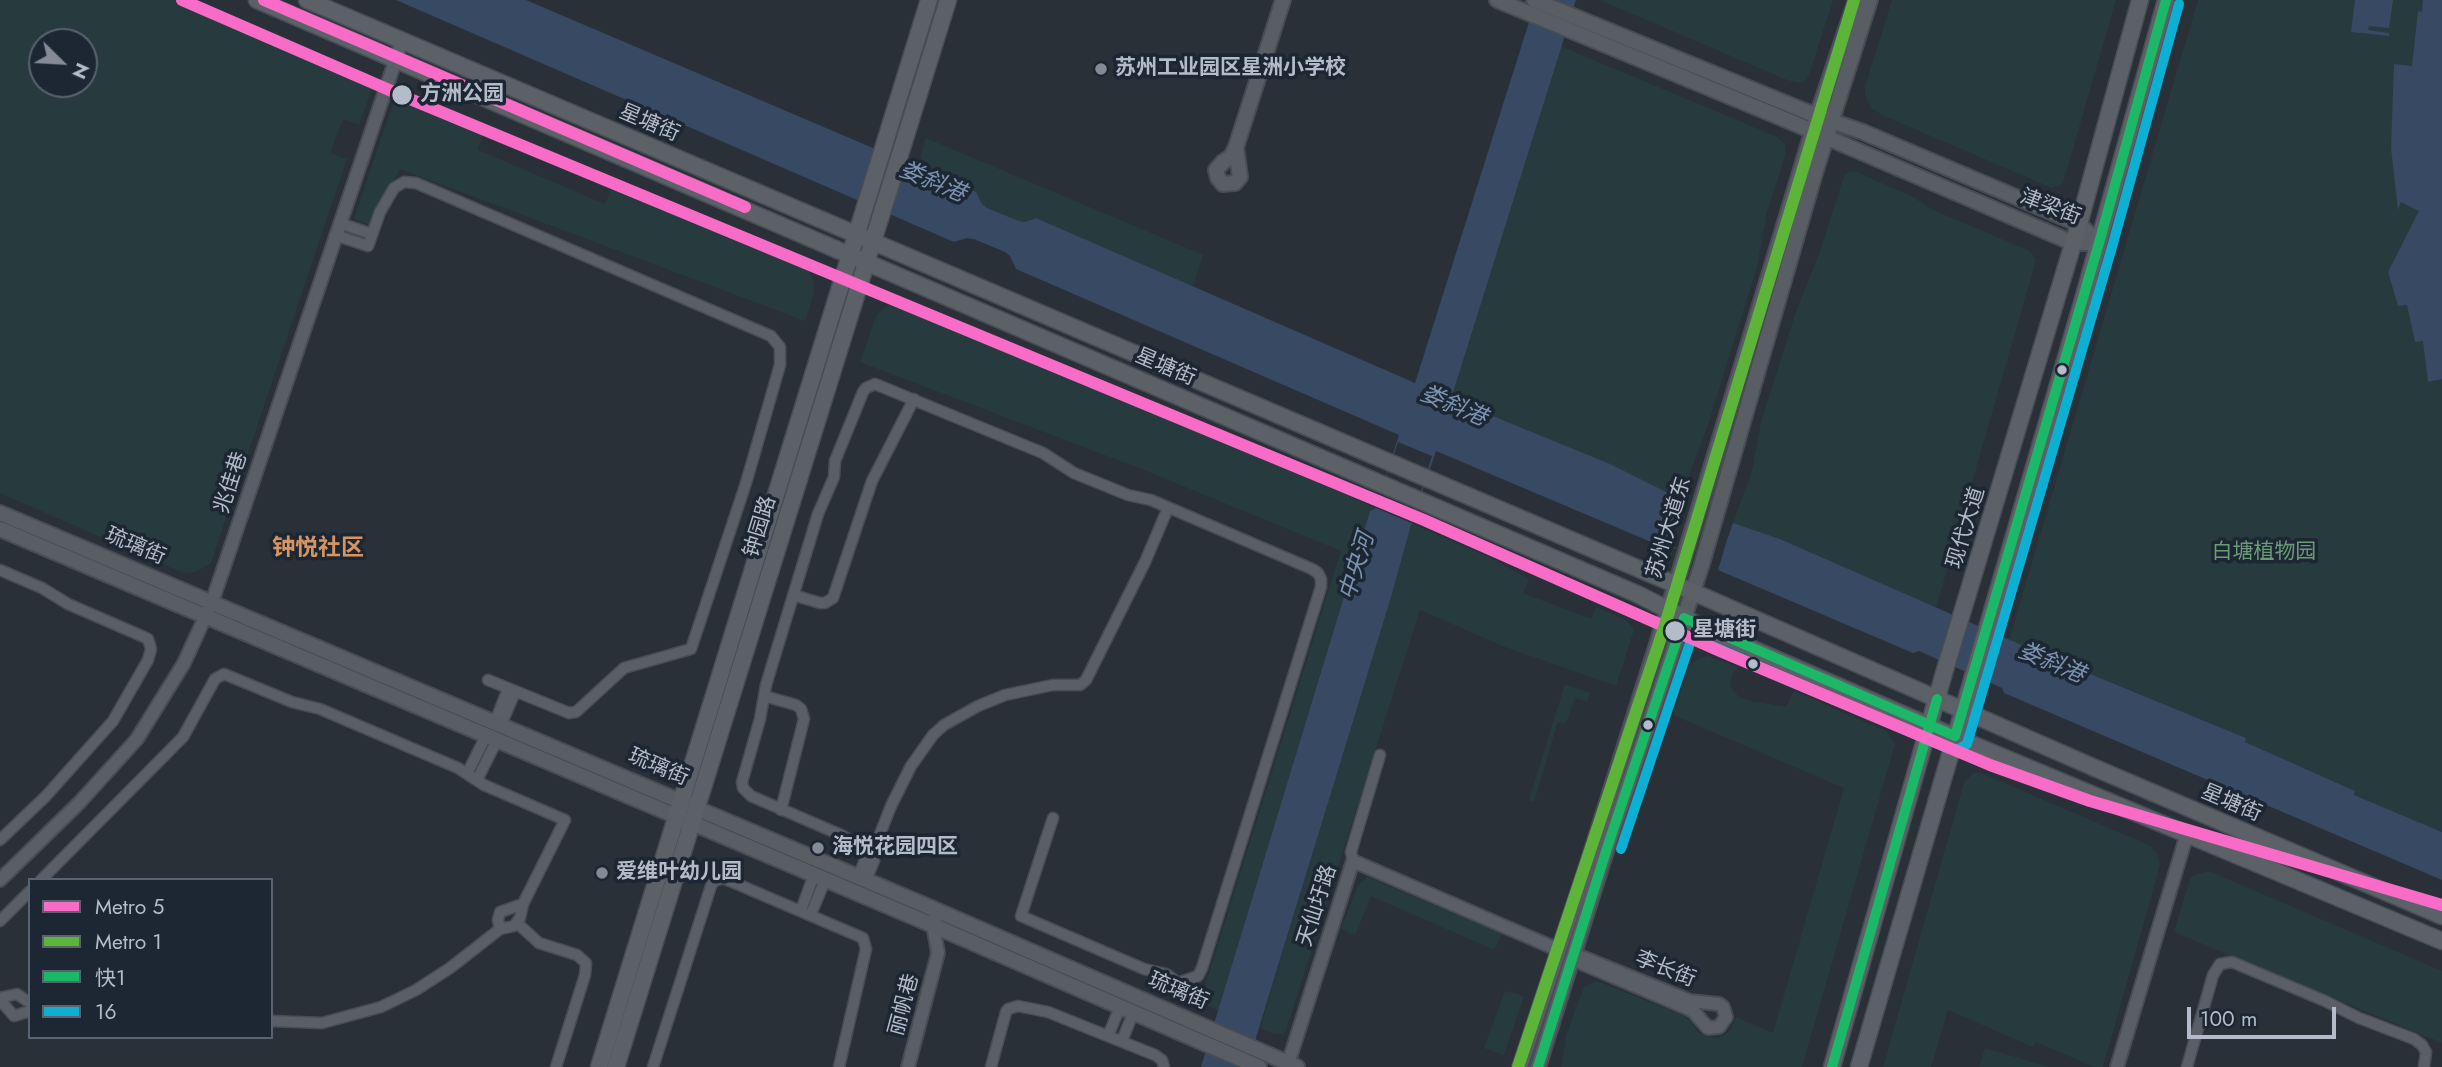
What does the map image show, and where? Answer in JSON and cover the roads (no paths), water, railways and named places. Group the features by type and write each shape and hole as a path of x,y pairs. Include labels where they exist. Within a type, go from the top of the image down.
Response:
{"main road":[{"name":"星塘街","path":"257,0 1637,594 1684,618 1955,736 2442,941"},
{"name":"星塘街","path":"307,0 1693,592 2145,790 2442,916"},
{"name":"钟园路","path":"600,1067 929,0"},
{"name":"钟园路","path":"616,1067 948,0"},
{"path":"1236,147 1283,0"},
{"name":"津梁街","path":"1497,0 1532,7 1570,23 2073,243 2099,243"},
{"name":"苏州大道东","path":"1538,1067 1703,560 1856,0"},
{"name":"苏州大道东","path":"1824,118 1870,0"},
{"name":"现代大道","path":"1832,1067 1929,724 2079,224 2140,0"},
{"path":"1859,1067 2099,243 2166,0"},
{"name":"津梁街","path":"1570,23 1863,132 2079,224 2099,243"},
{"name":"苏州大道东","path":"1520,1067 1587,866 1692,529 1820,134"},
{"name":"琉璃街","path":"0,513 498,723 819,877 935,918"},
{"name":"琉璃街","path":"0,529 491,738 678,809"},
{"name":"琉璃街","path":"694,816 862,879 935,918 1126,1010 1254,1065"},
{"name":"琉璃街","path":"959,929 1213,1030 1291,1066"}],"street":[{"name":"兆佳巷","path":"0,880 79,803 137,740 184,663 212,602 402,41"},
{"path":"337,229 368,246 380,212 394,188 404,181 416,183 771,336 780,347 780,365 746,483 691,649 624,668 576,712 563,712 488,680"},
{"path":"337,229 372,234"},
{"path":"873,852 841,835 751,796 743,788 742,782 793,596 818,514 834,477 835,461 863,391 870,385 880,385 1043,453 1074,473 1128,495 1151,500 1312,569 1321,579 1321,587 1198,976 1178,982 1166,974 1144,969 1021,916 1053,817"},
{"path":"793,596 820,603 833,598 872,481 914,399"},
{"path":"862,879 874,862 873,852 901,785 922,748 933,735 978,706 1005,695 1046,686 1080,684 1086,680 1145,562 1168,508"},
{"path":"0,570 148,639 151,649 148,660 113,721 0,840"},
{"path":"43,878 183,737 219,675 230,675 292,702 320,709 458,768 477,780 565,820 523,904 517,923"},
{"path":"498,723 511,690"},
{"path":"764,696 796,705 801,709 804,719 781,810"},
{"path":"467,774 491,738"},
{"path":"477,780 491,738"},
{"name":"天仙圩路","path":"1291,1066 1353,861 1351,852 1380,755"},
{"path":"2117,1067 2187,834"},
{"path":"1353,861 1559,950"},
{"path":"800,910 819,877"},
{"path":"811,915 819,877"},
{"path":"653,1067 711,886 714,881 728,880 859,934 866,943 839,1067"},
{"path":"0,921 28,893"},
{"path":"500,929 500,912 523,904"},
{"name":"丽帆巷","path":"908,1067 938,953 935,918"},
{"path":"273,1021 322,1023 388,1004 450,968 500,929 517,923"},
{"path":"517,923 539,943 577,956 586,963 585,975 556,1067"},
{"name":"丽帆巷","path":"938,953 959,929"},
{"name":"李长街","path":"1573,956 1690,1002 1719,1004 1726,1017 1719,1027 1708,1028 1687,1007 1573,956"},
{"path":"2187,1067 2213,975 2220,964 2232,962 2414,1039 2426,1052 2424,1067"},
{"path":"28,1002 17,994 0,999 15,1016 28,1012"},
{"path":"991,1067 1006,1012 1012,1007 1032,1007 1122,1041 1155,1055 1162,1060 1164,1067"},
{"path":"1108,1036 1126,1010"},
{"path":"1122,1041 1126,1010"}],"water":[{"path":"396,0 526,0 976,192 987,208 1019,221 1036,218 1415,383 1536,0 1576,0 1451,399 1610,464 1680,499 1673,520 1676,522 1726,543 1733,523 1780,539 2049,657 2246,738 2245,742 2355,791 2354,795 2442,832 2442,880 2004,693 2002,688 1919,651 1913,653 1718,570 1719,567 1665,544 1663,547 1436,451 1413,518 1247,1067 1201,1067 1370,511 1376,508 1399,435 1016,269 1005,252 974,239 954,242"},
{"path":"2355,0 2393,0 2389,28 2369,26 2368,30 2389,33 2389,36 2351,32"},
{"path":"2423,0 2442,0 2442,379 2428,382 2423,341 2415,342 2407,305 2398,306 2388,272 2419,211 2401,202 2398,210 2391,148 2394,64 2412,66 2418,11 2422,12"}],"metro line":[{"name":"5","path":"182,0 410,99 1424,520 1720,651 1990,765 2090,801 2442,905"},
{"name":"5","path":"264,0 745,207"},
{"name":"1","path":"1518,1067 1665,625 1854,0"}],"place":[{"name":"苏州工业园区星洲小学校","path":"1101,69"},
{"name":"方洲公园","path":"402,95"},
{"name":"星塘街","path":"1675,631"},
{"name":"海悦花园四区","path":"818,848"},
{"name":"爱维叶幼儿园","path":"602,873"}],"district":[{"name":"钟悦社区","path":"318,549"}],"water label":[{"name":"娄斜港","path":"932,183"},
{"name":"娄斜港","path":"1453,407"},
{"name":"中央河","path":"1358,567"},
{"name":"娄斜港","path":"2051,664"}],"park label":[{"name":"白塘植物园","path":"2264,553"}]}
